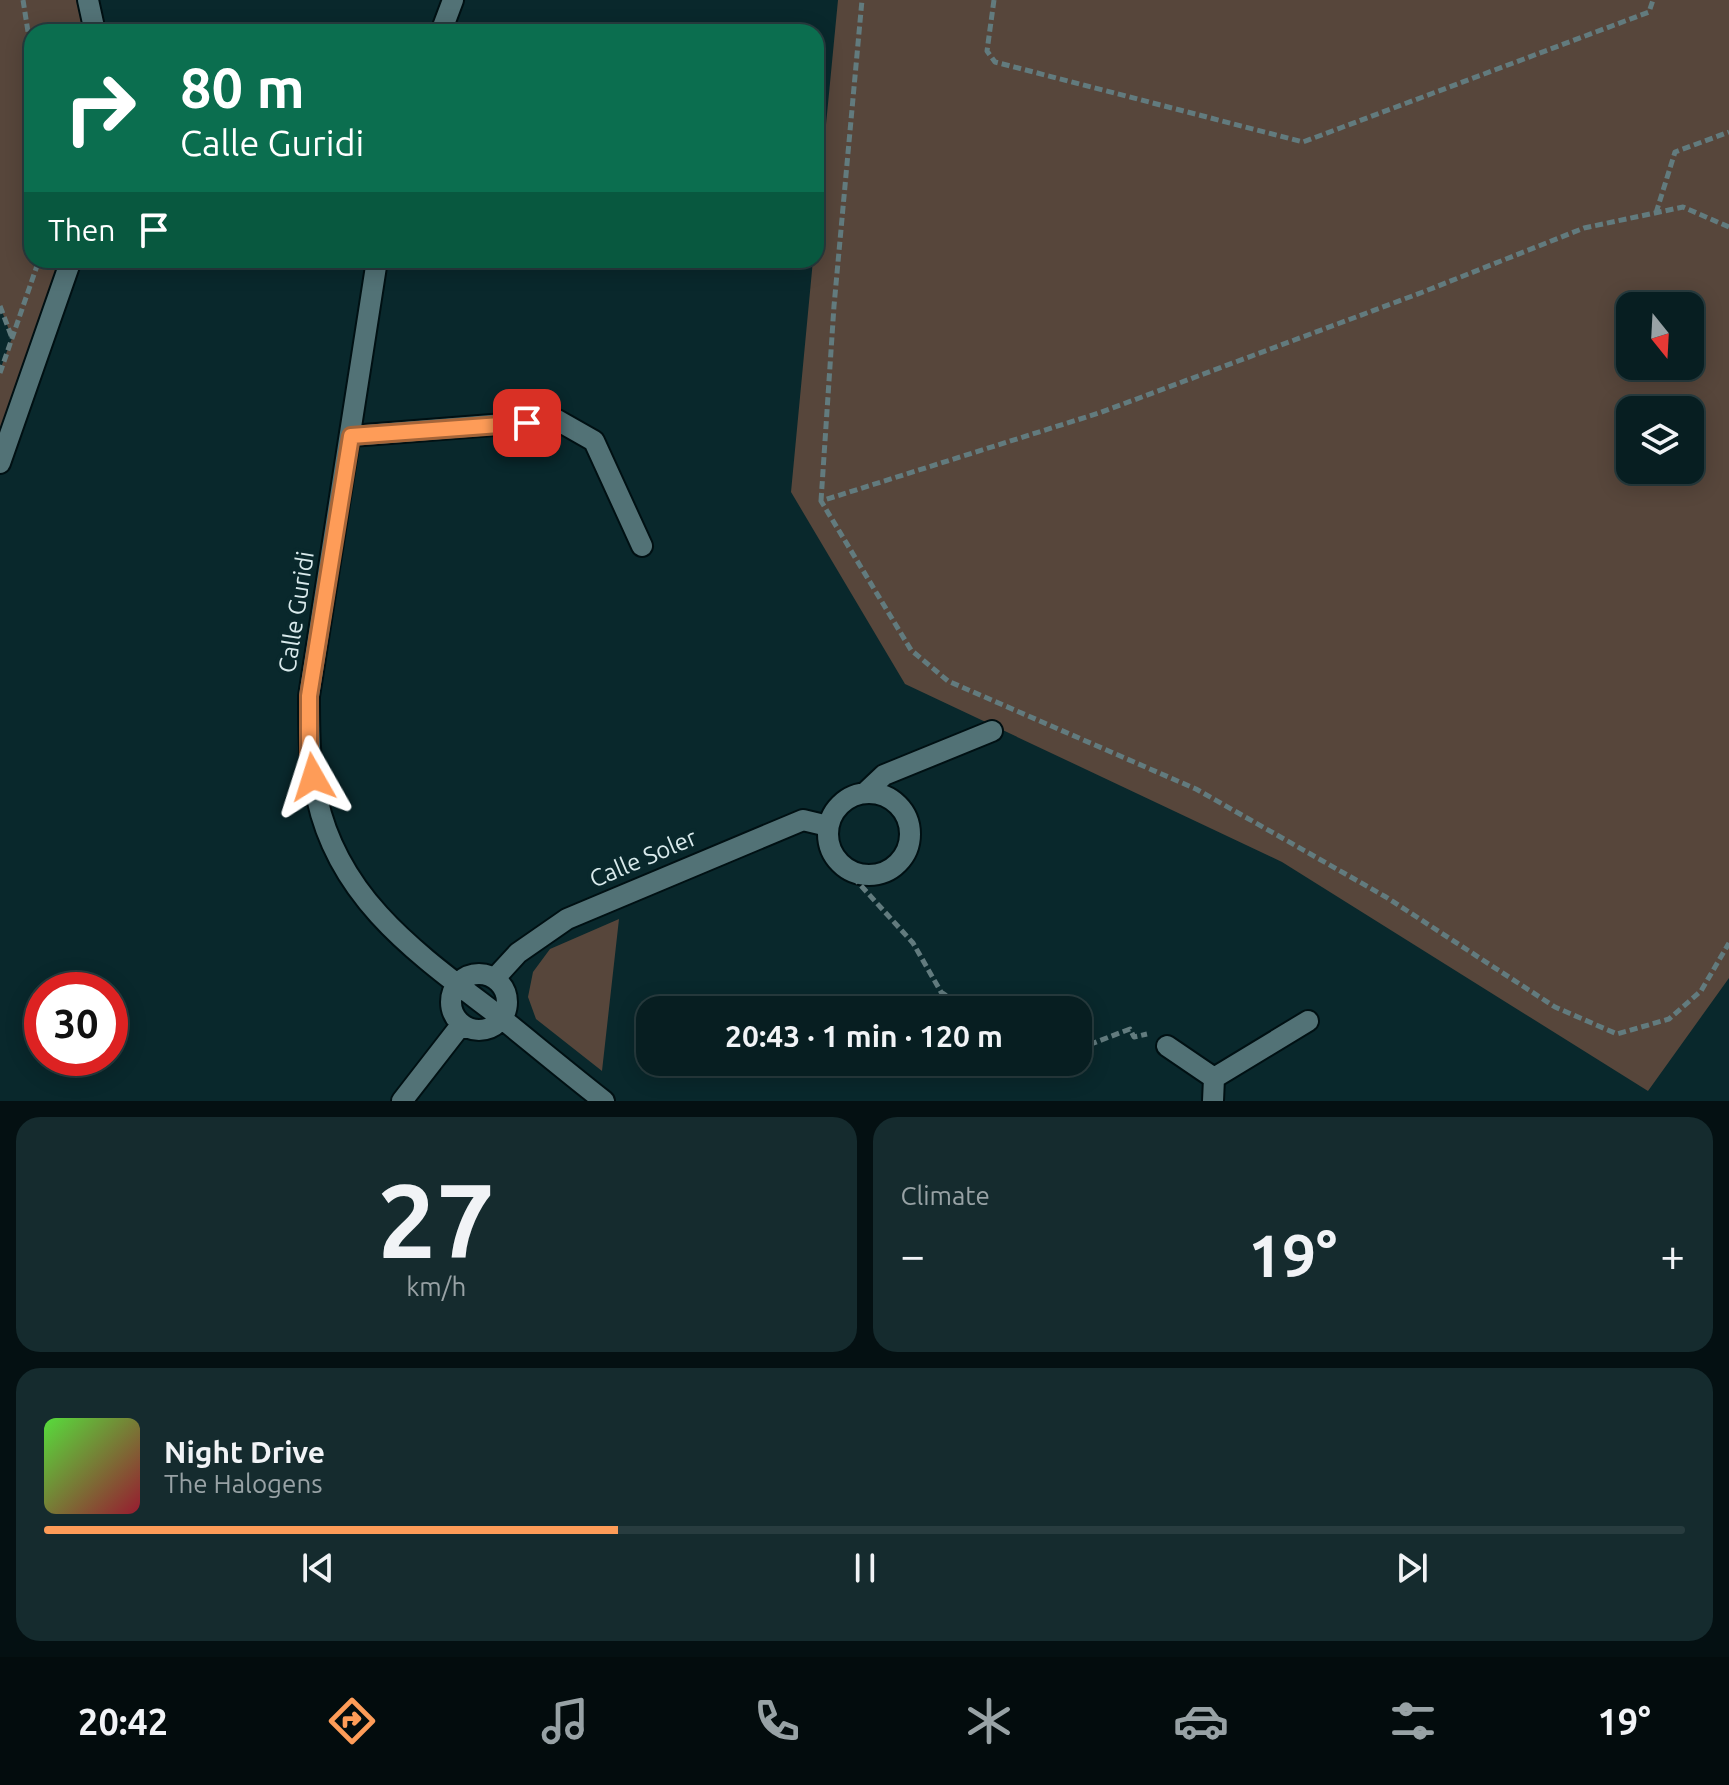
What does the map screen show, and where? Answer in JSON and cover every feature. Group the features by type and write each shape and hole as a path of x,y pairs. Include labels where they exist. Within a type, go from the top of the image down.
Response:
{"street":[{"path":"88,0 93,24"},
{"path":"444,24 453,0"},
{"path":"0,463 68,268"},
{"name":"Calle Guridi","path":"376,268 309,696 309,753 317,801 331,840 350,877 376,911 421,958 604,1101"},
{"path":"351,436 557,420 594,441 642,546"},
{"path":"866,792 896,802 906,815 910,830 909,846 901,860 890,870 875,875 859,874 845,868 834,857 828,842 828,826 834,811 845,800 866,792 884,775 992,731"},
{"name":"Calle Soler","path":"495,978 518,953 567,919 803,820 828,826"},
{"path":"482,974 495,978 503,986 507,997 507,1008 502,1019 495,1027 484,1031 461,1025 451,1010 450,1001 457,984 468,976 482,974"},
{"path":"1214,1078 1308,1021"},
{"path":"402,1101 461,1025"},
{"path":"1167,1046 1214,1078"},
{"path":"1213,1101 1214,1078"}],"path":[{"path":"23,0 27,24"},
{"path":"862,0 834,306 821,501 911,650 948,681 1196,789 1386,897 1555,1007 1617,1034 1669,1019 1701,991 1729,943"},
{"path":"994,0 987,51 995,62 1303,142 1649,12 1653,0"},
{"path":"1656,213 1675,152 1729,132"},
{"path":"821,501 1114,408 1408,298 1584,228 1683,207 1729,227"},
{"path":"0,373 36,268"},
{"path":"0,306 12,338"},
{"path":"845,868 913,943 941,992 947,996"},
{"path":"1092,1044 1130,1029 1134,1037 1145,1033 1167,1046"}],"shaded area":[{"path":"0,0 81,0 86,24 24,24 24,268 59,268 0,437 0,370 12,338 0,306"},
{"path":"838,0 1729,0 1729,978 1648,1091 1282,862 905,684 791,492 812,268 824,268 824,145"},
{"path":"619,919 602,1071 536,1019 528,997 533,972 550,949"}],"route":[{"path":"313,777 309,753 309,696 351,436 527,423"}]}
